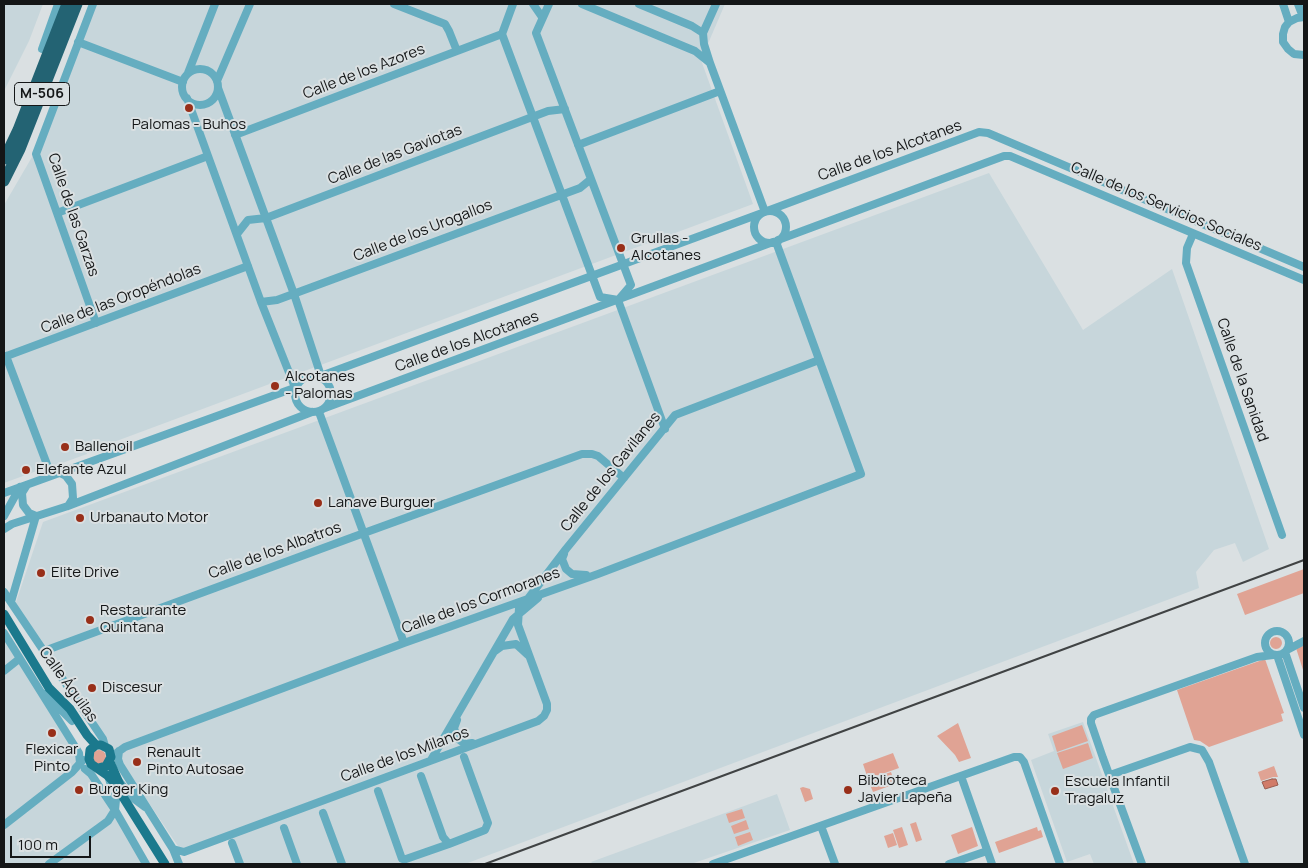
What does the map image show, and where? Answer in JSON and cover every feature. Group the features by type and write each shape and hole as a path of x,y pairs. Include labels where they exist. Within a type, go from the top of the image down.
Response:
{"highway":[{"path":"4,145 58,4"},
{"name":"M-506","path":"4,159 75,4"},
{"name":"M-506","path":"4,181 20,150 75,4"}],"main road":[{"name":"Calle Águilas","path":"4,614 49,688 70,709 95,749"},
{"path":"49,688 72,721 95,749"},
{"path":"95,749 109,749 125,799"},
{"path":"90,767 88,759 95,749"},
{"path":"90,767 106,766 113,757"},
{"path":"90,767 107,775 125,799 165,864"}],"street":[{"name":"Calle de las Garzas","path":"93,4 36,154 96,323"},
{"path":"188,73 205,69 210,72 218,84 294,294 320,377 331,389 329,403 319,411 305,411 296,400 296,388 261,302 184,94 183,82 215,4"},
{"path":"187,98 192,102 203,104 214,98 250,4"},
{"path":"394,4 444,24 450,31 458,52"},
{"path":"513,4 502,34 600,297 618,300"},
{"path":"533,4 542,17"},
{"path":"549,4 536,33 631,285 618,300"},
{"path":"582,4 695,50 710,63"},
{"path":"639,4 692,26 703,33"},
{"path":"716,4 703,33 704,44 765,212"},
{"path":"1283,4 1289,22"},
{"path":"1298,4 1304,17 1289,22 1283,31 1284,42 1291,52 1304,55"},
{"name":"Calle de los Azores","path":"235,135 502,34"},
{"path":"78,42 183,82"},
{"path":"578,145 720,91"},
{"name":"Calle de las Gaviotas","path":"236,234 248,220 266,218 548,111 565,109"},
{"name":"Calle de los Alcotanes","path":"320,377 980,132 1022,148"},
{"name":"Calle de los Servicios Sociales","path":"1022,148 1304,267"},
{"path":"57,213 208,156"},
{"name":"Calle de los Alcotanes","path":"4,528 68,506 195,456 1004,156 1017,159"},
{"name":"Calle de los Servicios Sociales","path":"1017,159 1304,280"},
{"name":"Calle de los Urogallos","path":"261,302 277,300 294,294 562,193 580,188 591,179"},
{"path":"765,212 777,212 786,224 785,233 776,242 763,241 754,230 756,220 765,212"},
{"name":"Calle de la Sanidad","path":"1193,234 1187,248 1186,263 1282,535"},
{"path":"776,242 819,360"},
{"name":"Calle de las Oropéndolas","path":"5,357 248,266"},
{"path":"618,300 665,429"},
{"path":"5,357 54,474"},
{"name":"Calle de los Gavilanes","path":"516,620 519,608 675,416 819,360"},
{"name":"Calle de los Cormoranes","path":"113,757 125,747 404,643 598,574 861,474 819,360"},
{"path":"4,493 296,388 301,381 308,377 320,377"},
{"path":"319,411 404,643"},
{"name":"Calle de los Albatros","path":"44,651 364,532 582,454 598,456 624,478"},
{"path":"54,474 66,476 72,484 73,498 68,506"},
{"path":"4,516 23,486"},
{"path":"11,602 36,516 30,513 23,505 23,486"},
{"name":"Calle de los Gavilanes","path":"566,549 562,559 563,564 572,574 579,576 598,574"},
{"path":"4,592 103,739 95,749"},
{"name":"Calle de los Gavilanes","path":"431,760 494,652 516,620 542,594"},
{"path":"488,614 503,614 516,620"},
{"name":"Calle de los Milanos","path":"173,849 184,852 538,721 548,710 547,704 516,620"},
{"path":"1257,657 1264,650 1268,636 1274,632 1281,632 1294,642 1304,641"},
{"name":"Calle Águilas","path":"4,633 79,753 90,767 92,774 146,864"},
{"path":"1287,637 1289,644 1286,651 1304,708"},
{"path":"1142,864 1091,723 1091,718 1094,715 1257,657 1275,655 1304,641"},
{"path":"494,652 502,646 516,644 530,658"},
{"path":"1265,645 1268,651 1275,655 1304,735"},
{"path":"4,671 19,659"},
{"path":"38,688 72,721"},
{"name":"Calle de los Gavilanes","path":"459,712 454,728 457,738 465,744 477,743"},
{"path":"57,718 62,717 72,721"},
{"path":"1110,775 1190,747 1202,750 1209,762 1245,864"},
{"path":"113,757 118,759 173,849 180,864"},
{"path":"378,791 402,859 485,830 488,827 488,823 464,757"},
{"path":"713,864 1014,757 1020,757 1024,762 1060,864"},
{"path":"4,825 72,772 90,767"},
{"path":"49,864 108,822 115,810 116,800 107,775"},
{"path":"421,776 443,837 449,844"},
{"path":"961,776 992,864"},
{"path":"117,778 133,798 150,812"},
{"path":"323,813 342,864"},
{"path":"108,822 121,821"},
{"path":"821,826 835,864"},
{"path":"284,828 297,864"},
{"path":"232,843 240,864"},
{"path":"949,864 987,851"}],"shaded area":[{"path":"4,4 43,4 29,41 4,91"},
{"path":"89,4 725,4 701,60 753,204 87,452 87,454 4,483 4,205 32,157"},
{"path":"989,173 1083,330 1172,269 1269,549 1243,562 1235,543 1214,550 1196,572 1199,588 465,864 237,864 227,835 182,852 15,605 43,522"},
{"path":"1304,569 1304,593 1245,615 1237,594"},
{"path":"4,637 79,756 149,864 4,864"},
{"path":"1278,637 1281,638 1281,648 1274,649 1271,648 1270,641 1271,638"},
{"path":"1304,645 1304,673 1296,648"},
{"path":"1265,659 1284,713 1281,714 1283,721 1209,747 1200,741 1194,740 1177,690"},
{"path":"1083,722 1134,864 1094,864 1090,854 1067,862 1031,760 1054,751 1048,734"},
{"path":"958,723 971,758 959,762 937,736"},
{"path":"1082,725 1088,741 1057,752 1052,736"},
{"path":"1088,743 1093,758 1063,769 1057,753"},
{"path":"99,750 104,752 106,757 104,762 99,764 94,762 92,757 94,752"},
{"path":"893,753 899,768 868,779 863,764"},
{"path":"1274,766 1278,777 1261,781 1258,772"},
{"path":"891,772 895,784 873,792 868,780"},
{"path":"1276,779 1278,785 1265,789 1262,782"},
{"path":"800,788 810,789 813,799 805,802"},
{"path":"777,794 790,830 691,864 593,864 591,862"},
{"path":"742,809 745,818 729,823 726,814"},
{"path":"746,820 749,829 734,834 731,826"},
{"path":"916,822 922,840 916,842 910,824"},
{"path":"902,827 908,845 899,848 893,830"},
{"path":"972,827 978,846 958,854 951,835"},
{"path":"1037,827 1038,831 1041,830 1043,837 999,853 995,842"},
{"path":"750,832 753,840 738,846 735,837"},
{"path":"893,833 897,845 888,848 884,836"}],"railway":[{"path":"485,864 1304,560"}],"place":[{"name":"Palomas - Buhos","path":"189,108"},
{"name":"Grullas - Alcotanes","path":"621,248"},
{"name":"Alcotanes - Palomas","path":"275,386"},
{"name":"Ballenoil","path":"65,447"},
{"name":"Elefante Azul","path":"26,470"},
{"name":"Lanave Burguer","path":"318,503"},
{"name":"Urbanauto Motor","path":"80,518"},
{"name":"Elite Drive","path":"41,573"},
{"name":"Restaurante Quintana","path":"90,620"},
{"name":"Discesur","path":"92,688"},
{"name":"Flexicar Pinto","path":"52,733"},
{"name":"Renault Pinto Autosae","path":"137,762"},
{"name":"Burger King","path":"79,790"},
{"name":"Biblioteca Javier Lapeña","path":"848,790"},
{"name":"Escuela Infantil Tragaluz","path":"1055,791"}]}
